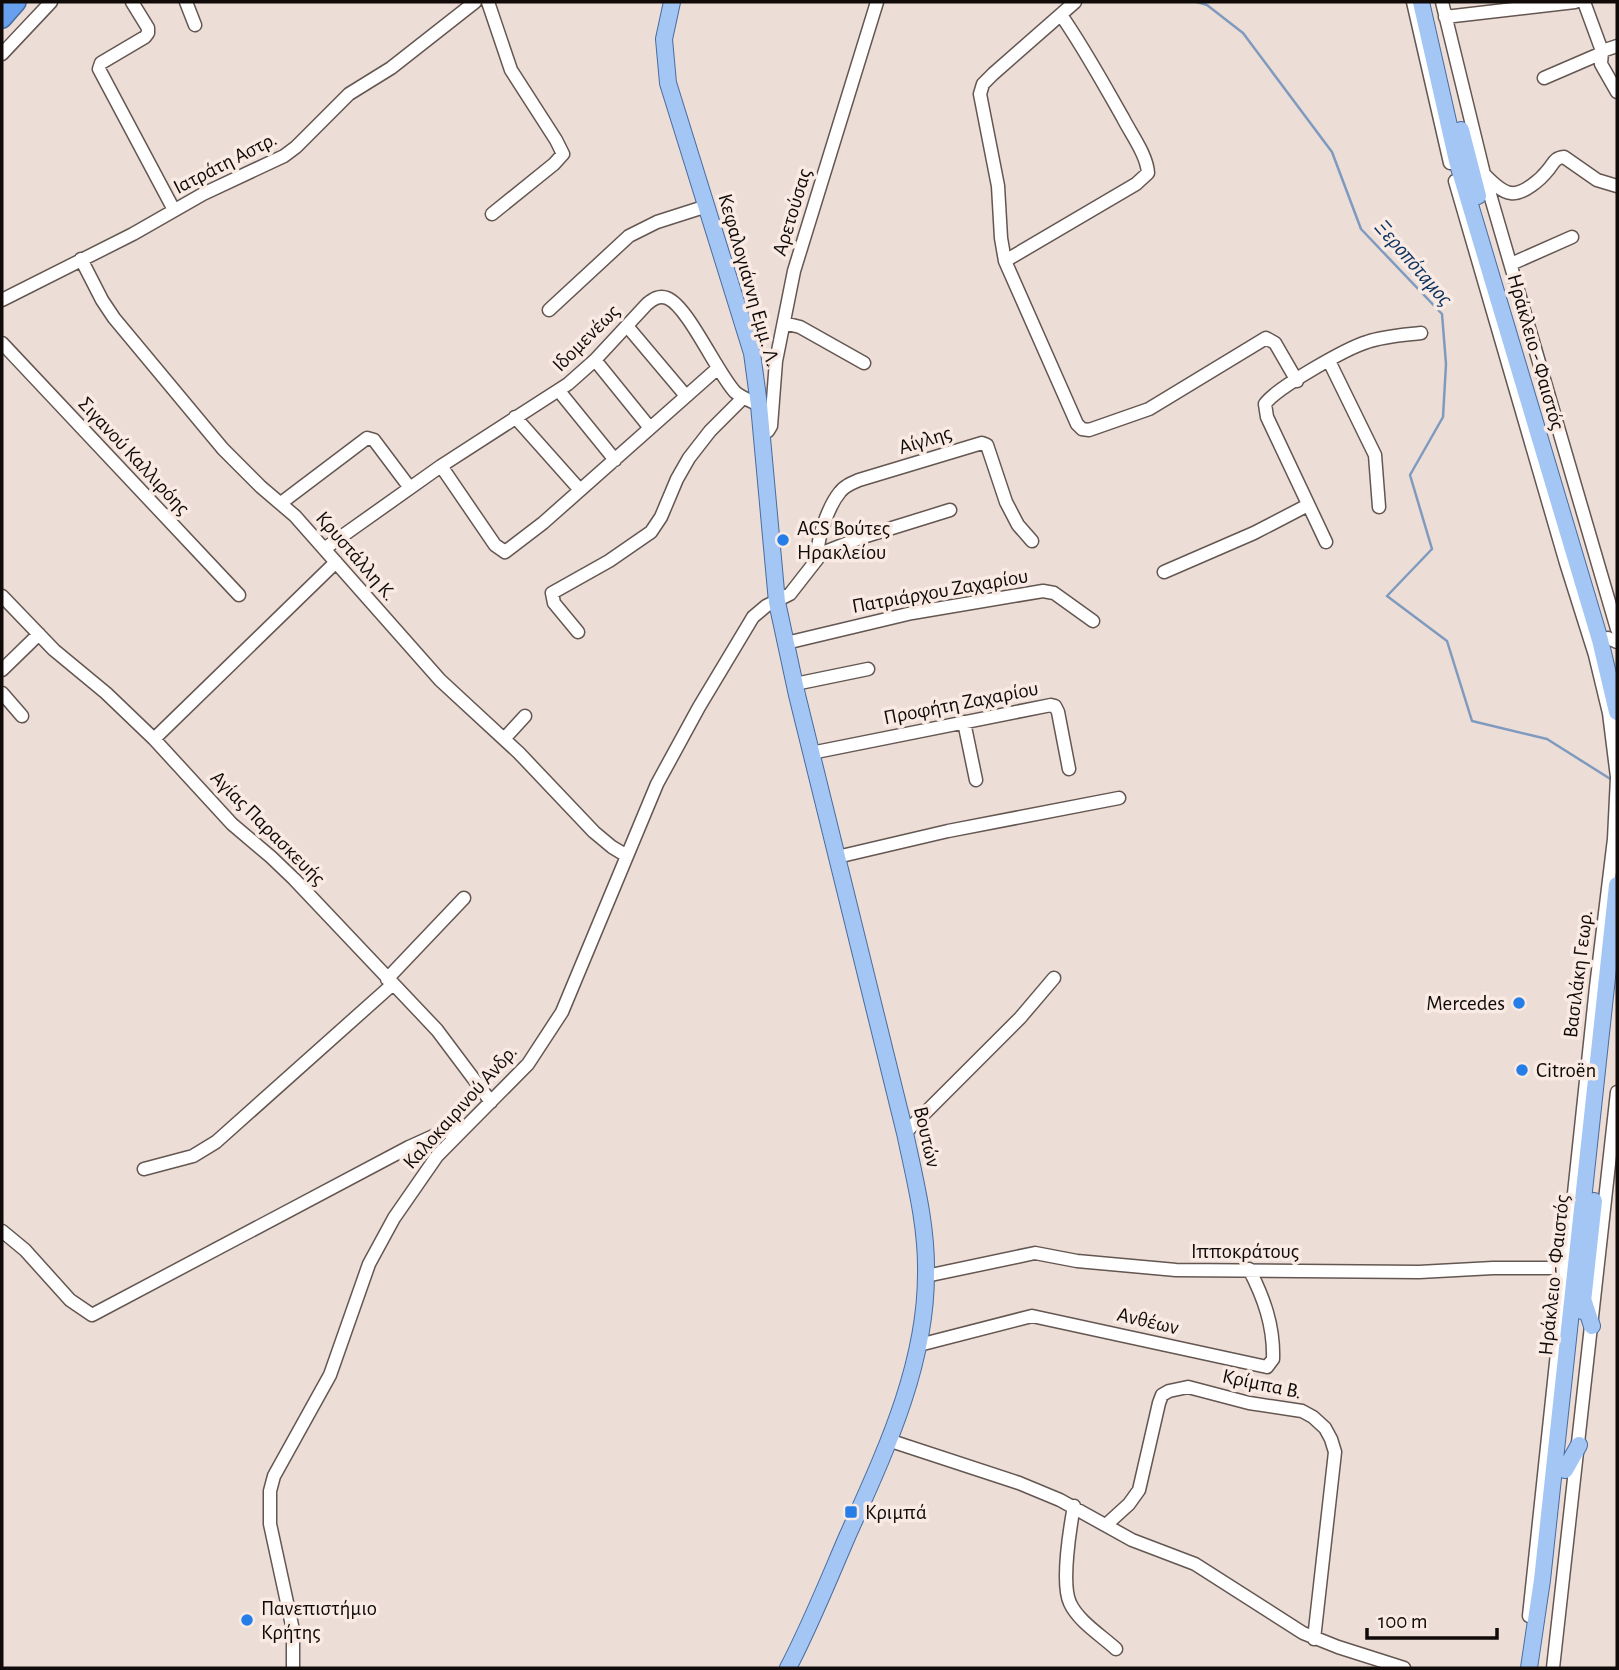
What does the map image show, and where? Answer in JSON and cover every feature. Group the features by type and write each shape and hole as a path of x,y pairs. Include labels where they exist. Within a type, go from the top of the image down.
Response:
{"highway":[{"path":"2,18 16,2"}],"main road":[{"name":"Ηράκλειο - Φαιστός","path":"1421,2 1466,192 1605,641 1617,669"},
{"name":"Ηράκλειο - Φαιστός","path":"1431,2 1477,224"},
{"name":"Κεφαλογιάννη Εμμ. Λ.","path":"670,3 664,39 666,75 748,336 759,405 777,602"},
{"path":"1450,161 1466,192"},
{"path":"1477,224 1484,174"},
{"name":"Βουτών","path":"777,602 905,1133 922,1218 926,1276 919,1345 907,1389 888,1440 788,1668"},
{"name":"Ηράκλειο - Φαιστός","path":"1605,641 1617,712"},
{"name":"Ηράκλειο - Φαιστός","path":"1529,1668 1542,1580 1617,885"},
{"path":"1595,987 1608,962"},
{"name":"Ηράκλειο - Φαιστός","path":"1539,1668 1565,1470 1617,977"},
{"path":"1583,1299 1592,1326"},
{"path":"1565,1470 1578,1445"}],"street":[{"path":"2,54 51,2"},
{"path":"132,2 148,28 148,33 101,63 99,69 174,211"},
{"path":"186,2 195,25"},
{"name":"Ιατράτη Αστρ.","path":"2,300 119,241 203,194 284,156 305,139 349,94 391,68 475,2"},
{"path":"488,2 510,70 563,154 492,214"},
{"name":"Αρετούσας","path":"762,433 768,431 771,426 776,361 801,246 877,2"},
{"path":"1075,2 993,74 984,83 981,91 983,118 998,186 1005,261 1077,424 1082,429 1093,429 1140,413 1266,338 1275,343 1297,381"},
{"name":"Βασιλάκη Γεωρ.","path":"1413,2 1450,161 1477,224 1584,620 1605,641 1616,777 1614,839 1595,987 1530,1610 1521,1668"},
{"path":"1442,2 1484,174 1614,615 1605,641 1584,620"},
{"path":"1445,17 1575,2"},
{"path":"1584,2 1608,49 1617,60"},
{"path":"1005,261 1136,184 1148,173 1146,162 1130,131 1061,15"},
{"path":"1544,78 1608,49"},
{"path":"1608,49 1601,64 1617,92"},
{"path":"1484,174 1510,194 1516,193 1545,174 1555,160 1564,157 1597,180 1617,186"},
{"path":"549,310 629,236 657,222 706,206"},
{"path":"1511,264 1572,237"},
{"name":"Κρυστάλλη Κ.","path":"81,258 102,300 125,332 223,449 281,503 440,680 503,738 594,832 627,856"},
{"name":"Ιδομενέως","path":"324,549 441,466 559,391 595,360 651,301 658,297 669,299 690,324 736,392 759,405"},
{"path":"783,323 800,327 864,363"},
{"path":"626,326 685,396"},
{"path":"1326,542 1264,409 1267,400 1329,361 1370,341 1421,333"},
{"name":"Σιγανού Καλλιρόης","path":"2,343 239,595"},
{"path":"595,360 650,428"},
{"path":"1329,361 1375,455 1378,507"},
{"path":"441,466 495,545 502,552 512,549 718,368"},
{"path":"559,391 615,460"},
{"path":"578,632 554,603 552,593 609,561 651,531 661,517 684,465 710,431 743,398"},
{"path":"515,417 580,490"},
{"path":"281,503 367,438 374,440 410,488"},
{"name":"Αίγλης","path":"818,556 818,543 825,521 838,494 844,488 859,480 982,443 987,445 1010,509 1032,541"},
{"path":"1164,572 1308,505"},
{"path":"818,556 854,540 950,510"},
{"name":"Καλοκαιρινού Ανδρ.","path":"293,1668 293,1630 270,1524 270,1491 274,1476 330,1375 378,1244 416,1183 437,1156 527,1063 562,1012 657,784 716,677 753,617 766,606 790,594 818,556"},
{"path":"154,739 336,562"},
{"name":"Πατριάρχου Ζαχαρίου","path":"786,643 912,613 1043,591 1054,593 1093,621"},
{"name":"Αγίας Παρασκευής","path":"2,596 39,634 154,739 232,824 294,879 437,1030 491,1102"},
{"path":"2,670 39,634"},
{"path":"795,684 868,669"},
{"path":"2,693 22,716"},
{"name":"Προφήτη Ζαχαρίου","path":"811,752 1053,705 1059,715 1069,769"},
{"path":"503,738 525,716"},
{"path":"964,722 976,780"},
{"path":"837,858 948,831 1119,798"},
{"path":"144,1169 193,1156 216,1142 390,982 464,898"},
{"path":"905,1133 1020,1018 1054,978"},
{"path":"1553,1668 1617,1092"},
{"path":"2,1231 25,1250 70,1300 92,1315 409,1147 440,1133 468,1126"},
{"name":"Ιπποκράτους","path":"926,1276 1035,1253 1077,1261 1176,1270 1419,1272 1566,1268"},
{"name":"Ανθέων","path":"919,1345 1025,1317 1038,1317 1267,1367 1272,1363 1273,1353 1268,1312 1249,1269"},
{"name":"Κρίμπα Β.","path":"1105,1525 1129,1504 1139,1490 1159,1403 1162,1395 1169,1391 1188,1387 1242,1402 1309,1414 1327,1431 1335,1452 1314,1639"},
{"path":"888,1440 1027,1486 1074,1506 1132,1540 1195,1564 1275,1617 1314,1639 1404,1668"},
{"path":"1074,1506 1068,1561 1068,1600 1077,1614 1116,1649"}],"waterway":[{"name":"Ξεροπόταμος","path":"1197,2 1207,5 1243,33 1332,152 1361,229 1442,314 1446,364 1443,417 1410,475 1432,549 1387,596 1447,641 1472,721 1547,739 1612,780"}],"place":[{"name":"ACS Βούτες Ηρακλείου","path":"783,540"},
{"name":"Mercedes","path":"1519,1003"},
{"name":"Citroën","path":"1522,1070"},
{"name":"Κριμπά","path":"851,1512"},
{"name":"Πανεπιστήμιο Κρήτης","path":"247,1620"}]}
